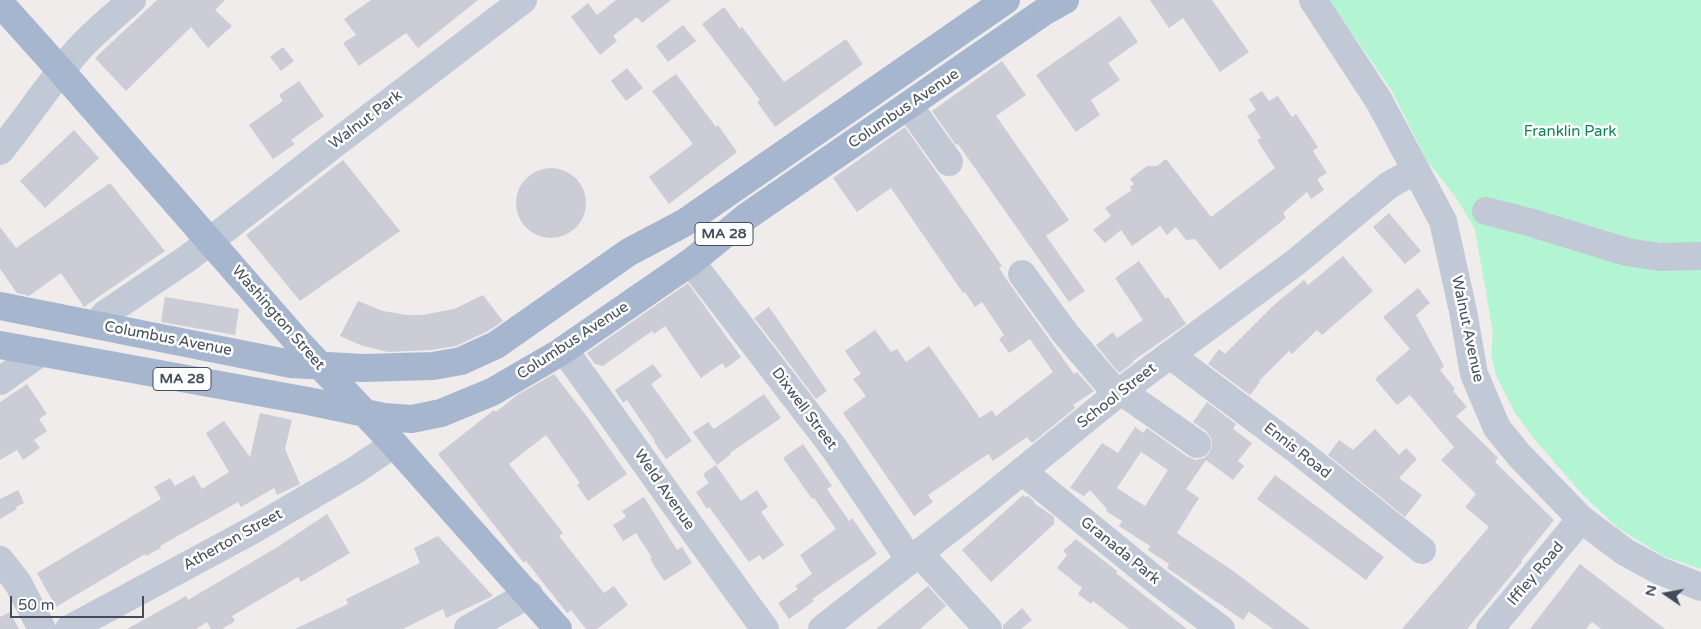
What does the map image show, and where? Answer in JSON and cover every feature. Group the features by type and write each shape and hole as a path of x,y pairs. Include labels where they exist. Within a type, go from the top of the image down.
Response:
{"main road":[{"name":"Columbus Avenue","path":"0,306 284,362 364,368 427,367 461,361 490,348 629,252 684,223 1006,0"},
{"name":"Columbus Avenue","path":"0,345 397,419 412,419 441,413 504,385 564,350 691,262 746,217 1045,11 1065,0"},
{"name":"Washington Street","path":"0,3 320,366 394,444 529,594 558,629"}],"street":[{"path":"0,151 80,48 132,0"},
{"name":"Walnut Park","path":"96,325 105,314 188,258 523,0"},
{"name":"Walnut Avenue","path":"1313,0 1379,101 1443,221 1463,312 1474,374 1497,428 1519,455 1582,519 1625,552 1660,571 1701,587"},
{"path":"909,106 949,162"},
{"name":"School Street","path":"822,629 851,620 914,557 1119,392 1296,262 1389,185 1416,170"},
{"path":"1486,211 1627,252 1660,257 1701,256"},
{"name":"Dixwell Street","path":"691,262 834,448 914,557 988,629"},
{"path":"1022,274 1065,333 1119,392 1198,444"},
{"name":"Weld Avenue","path":"564,350 615,419 709,554 766,629"},
{"path":"0,381 41,352"},
{"name":"Ennis Road","path":"1170,355 1297,450 1422,550"},
{"name":"Atherton Street","path":"69,629 251,530 354,471 394,444"},
{"name":"Granada Park","path":"1022,471 1158,582 1221,629"},
{"name":"Iffley Road","path":"1490,629 1582,519"},
{"path":"0,560 18,583 42,629"},
{"path":"468,629 529,594"}],"green space":[{"name":"Franklin Park","path":"1329,0 1701,0 1701,569 1663,556 1618,528 1583,495 1536,441 1515,413 1496,375 1491,355 1493,333 1475,229 1455,196 1426,159 1392,91"}],"building":[{"path":"157,0 225,0 215,10 232,26 208,48 191,27 126,91 95,58"},
{"path":"371,0 478,0 418,48 406,33 359,66 343,43 356,35 344,19"},
{"path":"616,0 671,0 642,23 637,17 613,36 617,41 600,55 571,17 588,3 597,15"},
{"path":"1150,0 1212,0 1249,52 1220,72 1183,18 1169,28"},
{"path":"724,7 740,29 742,27 784,82 846,39 863,64 775,127 757,102 760,100 702,24"},
{"path":"1120,16 1138,42 1108,63 1120,80 1091,100 1100,115 1076,132 1036,75"},
{"path":"683,25 696,41 668,62 656,46"},
{"path":"283,47 294,61 281,71 270,57"},
{"path":"1002,61 1026,95 996,116 1069,220 1046,236 1085,291 1069,302 958,144 956,145 932,111"},
{"path":"627,68 643,88 626,101 611,81"},
{"path":"676,74 716,127 718,125 737,152 669,204 649,177 693,144 652,91"},
{"path":"299,81 324,116 291,140 295,144 273,159 249,125 283,101 279,95"},
{"path":"1262,91 1269,101 1278,96 1292,117 1296,114 1318,147 1313,151 1327,173 1317,179 1324,190 1311,199 1307,192 1283,213 1286,218 1220,270 1195,239 1186,240 1176,227 1167,235 1160,226 1132,246 1121,230 1105,243 1093,230 1111,216 1105,208 1132,190 1130,187 1134,184 1130,179 1147,166 1157,166 1166,159 1211,217 1275,168 1257,140 1261,138 1247,116 1256,110 1249,99"},
{"path":"905,127 1002,266 999,268 1009,283 1074,374 1077,372 1094,391 1073,405 1075,408 1032,443 1027,437 993,461 988,454 928,495 933,502 914,516 843,413 866,396 853,379 861,374 845,351 875,330 891,352 897,349 906,362 929,346 980,418 992,410 996,416 1053,372 1030,339 1009,353 999,339 1004,335 982,302 975,307 965,292 963,293 891,188 857,212 833,178"},
{"path":"74,130 99,158 45,208 20,181"},
{"path":"343,160 400,231 300,301 246,235"},
{"path":"551,168 564,171 576,178 583,190 586,203 583,216 576,228 564,235 551,238 538,235 526,228 519,216 516,203 519,190 526,178 538,171"},
{"path":"110,183 165,251 84,307 61,273 29,296 17,293 0,269 0,227 16,248"},
{"path":"1389,213 1421,251 1405,264 1373,227"},
{"path":"1343,256 1373,291 1322,335 1317,330 1292,354 1289,351 1259,381 1250,395 1208,364 1219,349 1225,354 1273,306 1304,280 1308,285"},
{"path":"1139,261 1166,299 1168,297 1186,324 1119,373 1096,345 1113,332 1117,338 1143,320 1115,278"},
{"path":"688,283 741,357 726,368 722,363 701,378 665,326 654,334 652,331 603,366 595,364 587,353"},
{"path":"1418,288 1430,303 1416,315 1444,366 1440,370 1455,389 1453,391 1467,407 1456,416 1498,458 1495,462 1554,520 1467,629 1402,629 1489,527 1465,507 1476,494 1441,460 1454,447 1410,395 1397,405 1375,379 1410,349 1383,317"},
{"path":"483,295 503,321 488,331 456,346 431,350 388,352 363,346 340,336 358,301 383,311 407,315 422,315 454,309"},
{"path":"165,297 239,309 235,335 161,322"},
{"path":"769,307 827,391 816,399 754,318"},
{"path":"653,364 662,376 651,384 692,441 666,459 627,400 623,403 615,390"},
{"path":"554,374 588,418 627,474 588,501 577,485 580,483 546,435 509,464 563,533 559,536 604,593 614,586 628,605 597,629 586,629 571,610 567,613 526,561 524,563 438,454 494,410 496,412 517,395"},
{"path":"27,384 47,414 39,419 47,431 34,440 40,448 23,460 17,450 0,460 0,402"},
{"path":"764,394 781,418 730,453 717,465 693,432 708,422 714,429"},
{"path":"1207,402 1236,424 1233,429 1252,443 1238,461 1244,466 1233,480 1206,460 1186,489 1199,498 1177,533 1236,573 1310,629 1273,629 1249,612 1243,620 1167,568 1169,564 1148,550 1150,546 1119,526 1122,521 1106,511 1107,509 1090,490 1084,496 1070,488 1102,443 1118,453 1135,427 1143,433 1147,428 1188,457 1196,460 1204,458 1212,446 1211,438 1206,431 1193,422","holes":["1141,452 1168,470 1145,506 1117,488"]},
{"path":"260,413 292,420 285,449 300,484 277,495 274,488 241,507 238,502 56,607 37,573 161,499 154,487 170,478 175,486 194,475 202,489 229,472 206,433 224,421 250,457"},
{"path":"1375,429 1399,455 1406,448 1417,459 1399,478 1422,495 1405,517 1328,455 1339,440 1353,450"},
{"path":"803,444 832,486 827,489 849,521 852,518 877,554 812,599 814,601 789,619 778,603 798,589 795,586 812,574 800,555 836,529 783,458"},
{"path":"716,465 741,501 757,490 768,507 761,512 784,545 763,560 759,555 749,562 696,492 709,483 703,474"},
{"path":"1275,475 1384,557 1366,580 1257,499"},
{"path":"18,490 24,503 0,519 0,499"},
{"path":"1023,495 1025,497 1028,496 1034,503 1054,517 1054,524 991,582 962,550"},
{"path":"644,497 677,550 682,547 692,563 664,581 636,533 623,541 613,525 626,517 622,511"},
{"path":"327,514 350,553 301,582 298,577 232,616 235,621 222,629 211,629 207,622 196,629 127,629 186,596 188,600 279,546"},
{"path":"438,536 493,596 446,618 443,609 403,629 295,629 348,604 346,599 420,563 414,548"},
{"path":"1076,539 1187,629 1129,629 1093,601 1091,604 1078,594 1082,588 1057,568 1067,555 1063,551"},
{"path":"1580,564 1665,629 1601,629 1592,622 1586,629 1530,629"},
{"path":"928,586 946,606 920,629 876,629"},
{"path":"1022,608 1032,620 1021,629 1003,629 1003,625"},
{"path":"10,612 19,629 0,629 0,617"}]}
